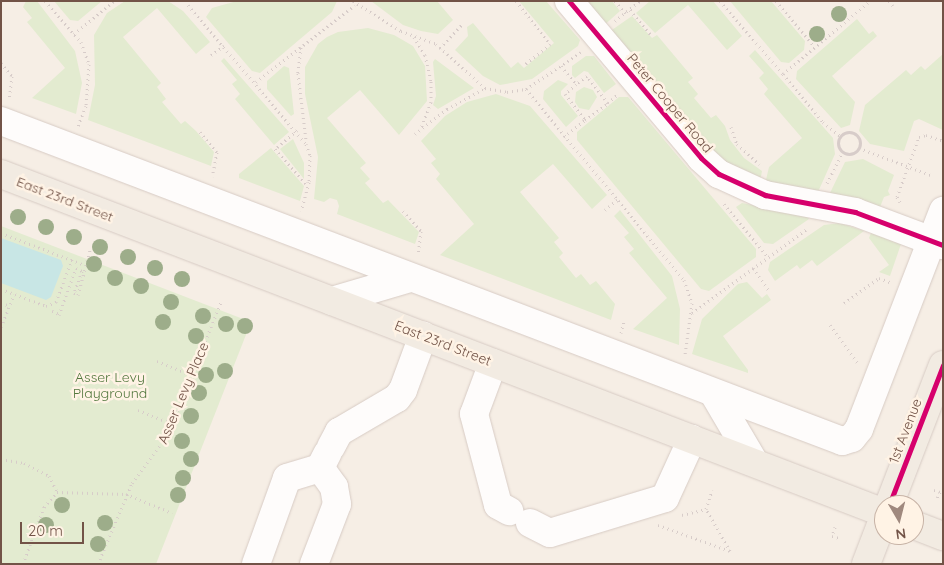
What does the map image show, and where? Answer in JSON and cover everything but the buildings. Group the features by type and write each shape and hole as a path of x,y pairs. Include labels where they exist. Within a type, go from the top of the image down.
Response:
{"main road":[{"name":"East 23rd Street","path":"1,174 874,509"},
{"name":"1st Avenue","path":"893,495 943,365"},
{"path":"924,529 943,536"},
{"path":"866,564 874,544"}],"street":[{"name":"Peter Cooper Road","path":"569,1 700,158 719,174 765,195 856,212 937,243"},
{"path":"5,110 413,267 714,394 829,438 842,441 852,438 863,419 937,243 943,211"},
{"path":"332,301 413,267"},
{"path":"258,563 287,478 326,456 340,432 397,398 403,390 424,336"},
{"path":"493,362 474,414 498,505 550,533 665,498 692,438"},
{"path":"714,394 754,462"},
{"path":"314,564 337,504 326,456"}],"path":[{"path":"45,1 74,34 89,64 88,97 78,126"},
{"path":"74,34 114,1"},
{"path":"516,1 550,44 524,65"},
{"path":"615,1 625,13"},
{"path":"720,1 823,122 840,136"},
{"path":"776,1 815,47"},
{"path":"783,74 870,1"},
{"path":"889,1 893,6"},
{"path":"256,82 301,48 354,3 414,36 430,40 485,88 507,92 526,89 588,46"},
{"path":"188,5 297,130 306,144"},
{"path":"630,10 652,35"},
{"path":"440,48 462,24"},
{"path":"414,36 425,55 431,81 431,102 421,128"},
{"path":"211,56 224,46"},
{"path":"301,48 298,73 306,144 310,156 308,187 301,212"},
{"path":"1,63 12,76 5,110"},
{"path":"561,66 576,84"},
{"path":"564,137 608,102 587,76 565,94 585,120"},
{"path":"415,134 447,109 485,88"},
{"path":"526,89 684,280 690,290 691,313 684,360"},
{"path":"731,127 737,144 764,168"},
{"path":"297,130 275,149 308,187"},
{"path":"200,132 216,152 212,178"},
{"path":"853,133 860,141 859,148 852,154 842,152 838,146 840,136 853,133"},
{"path":"908,204 900,202 897,197 919,137 926,135 943,141"},
{"path":"859,148 932,176"},
{"path":"825,189 842,152"},
{"path":"719,198 768,257"},
{"path":"605,210 617,200"},
{"path":"403,211 421,231 413,267"},
{"path":"691,313 812,225"},
{"path":"1,233 85,265"},
{"path":"69,266 82,271 74,293 78,294 86,273 85,265 90,250"},
{"path":"1,289 46,306 56,302 72,259"},
{"path":"52,311 59,314 76,268"},
{"path":"753,268 769,290"},
{"path":"844,302 879,278 892,283"},
{"path":"1,327 14,294"},
{"path":"1,303 10,306"},
{"path":"620,336 624,320"},
{"path":"830,325 853,357"},
{"path":"157,361 192,375"},
{"path":"138,410 172,424"},
{"path":"1,459 24,463 49,476 57,492"},
{"path":"656,524 730,551 706,509 712,490"},
{"path":"934,490 940,492 938,499"},
{"path":"57,492 126,494 172,513"},
{"path":"23,564 44,508 57,492"},
{"path":"675,517 706,509"},
{"path":"836,527 832,536 839,538"}],"green space":[{"path":"26,1 37,1 75,51 82,83 76,114 32,98 65,68 27,22 32,18 23,7"},
{"path":"54,1 102,1 78,21 70,20"},
{"path":"125,1 168,1 183,11 210,42 196,54 157,8 123,37 161,83 157,87 166,99 162,102 181,124 185,121 214,152 211,166 88,120 95,85 94,35 107,13"},
{"path":"237,1 337,1 332,12 260,73 252,71 206,17 212,8"},
{"path":"371,1 437,1 453,20 438,34 421,31 403,25"},
{"path":"519,1 546,1 580,40 578,46 532,79 500,85 483,76 455,50 468,36 467,27 473,23 511,68 518,62 524,68 554,43"},
{"path":"588,1 612,1 620,11 601,28 582,7"},
{"path":"650,1 713,1 742,36 727,50 688,5 655,33 636,13"},
{"path":"730,1 771,1 805,41 804,50 789,63 781,62"},
{"path":"632,16 652,38 657,35 693,78 688,82 698,94 694,98 711,118 716,115 725,126 730,140 744,158 762,171 760,181 716,157 609,32"},
{"path":"857,19 869,34 873,31 877,36 832,76 855,102 850,125 841,128 796,79 797,71"},
{"path":"368,28 394,35 413,46 425,66 427,101 399,135 360,90 327,118 366,163 360,168 370,179 365,183 383,203 388,200 419,232 415,244 337,214 339,206 337,200 330,198 324,202 314,199 318,157 305,94 305,67 318,44 327,37 338,32"},
{"path":"755,50 833,138 835,154 818,192 765,184 769,167 802,138 764,94 768,89 759,78 764,73 749,56"},
{"path":"943,54 943,130 919,119 914,121 904,151 870,144 859,131 865,105 906,70 911,75 921,66 925,70"},
{"path":"586,56 594,56 616,84 604,93 588,72 584,71 575,78 572,75 572,66"},
{"path":"224,58 289,132 274,145 235,99 240,94 232,84 237,80 221,61"},
{"path":"435,59 474,88 438,109 433,105 436,96 433,62"},
{"path":"284,66 289,68 294,114 291,116 267,89 267,81"},
{"path":"558,80 568,84 561,91 561,95 578,116 566,127 543,99 544,91"},
{"path":"584,87 593,90 597,97 589,110 579,108 575,102 576,92"},
{"path":"496,94 530,106 607,195 592,209 553,164 520,192 559,238 554,242 563,253 559,257 576,278 581,274 590,285 596,281 615,304 611,320 440,255 474,224 436,179 440,174 431,163 436,159 421,141 445,116 467,102"},
{"path":"619,97 628,97 756,249 756,257 709,291 701,289 577,140 577,132"},
{"path":"293,139 304,163 304,179 280,149"},
{"path":"271,148 304,186 300,201 239,178 239,174"},
{"path":"863,159 894,175 888,191 890,195 884,197 880,207 830,193 845,162"},
{"path":"742,203 806,215 809,219 773,244 764,243 736,207"},
{"path":"620,210 672,276 680,309 679,345 633,329 667,298 629,253 634,249 624,237 629,233 614,216"},
{"path":"840,223 864,231 817,266 812,260 800,269 797,265 775,281 768,270 770,262 824,225"},
{"name":"Asser Levy Playground","path":"1,226 251,322 156,564 1,564"},
{"path":"871,233 901,244 890,276 879,272 889,265 869,238"},
{"path":"747,282 762,298 767,294 771,300 723,336 748,370 748,373 692,354 702,319 738,284"}],"water":[{"path":"1,238 61,260 63,266 51,297 46,300 1,283"}],"cycle path":[{"path":"569,1 701,158 719,174 765,195 855,212 943,245"},
{"path":"893,495 943,365"}]}
